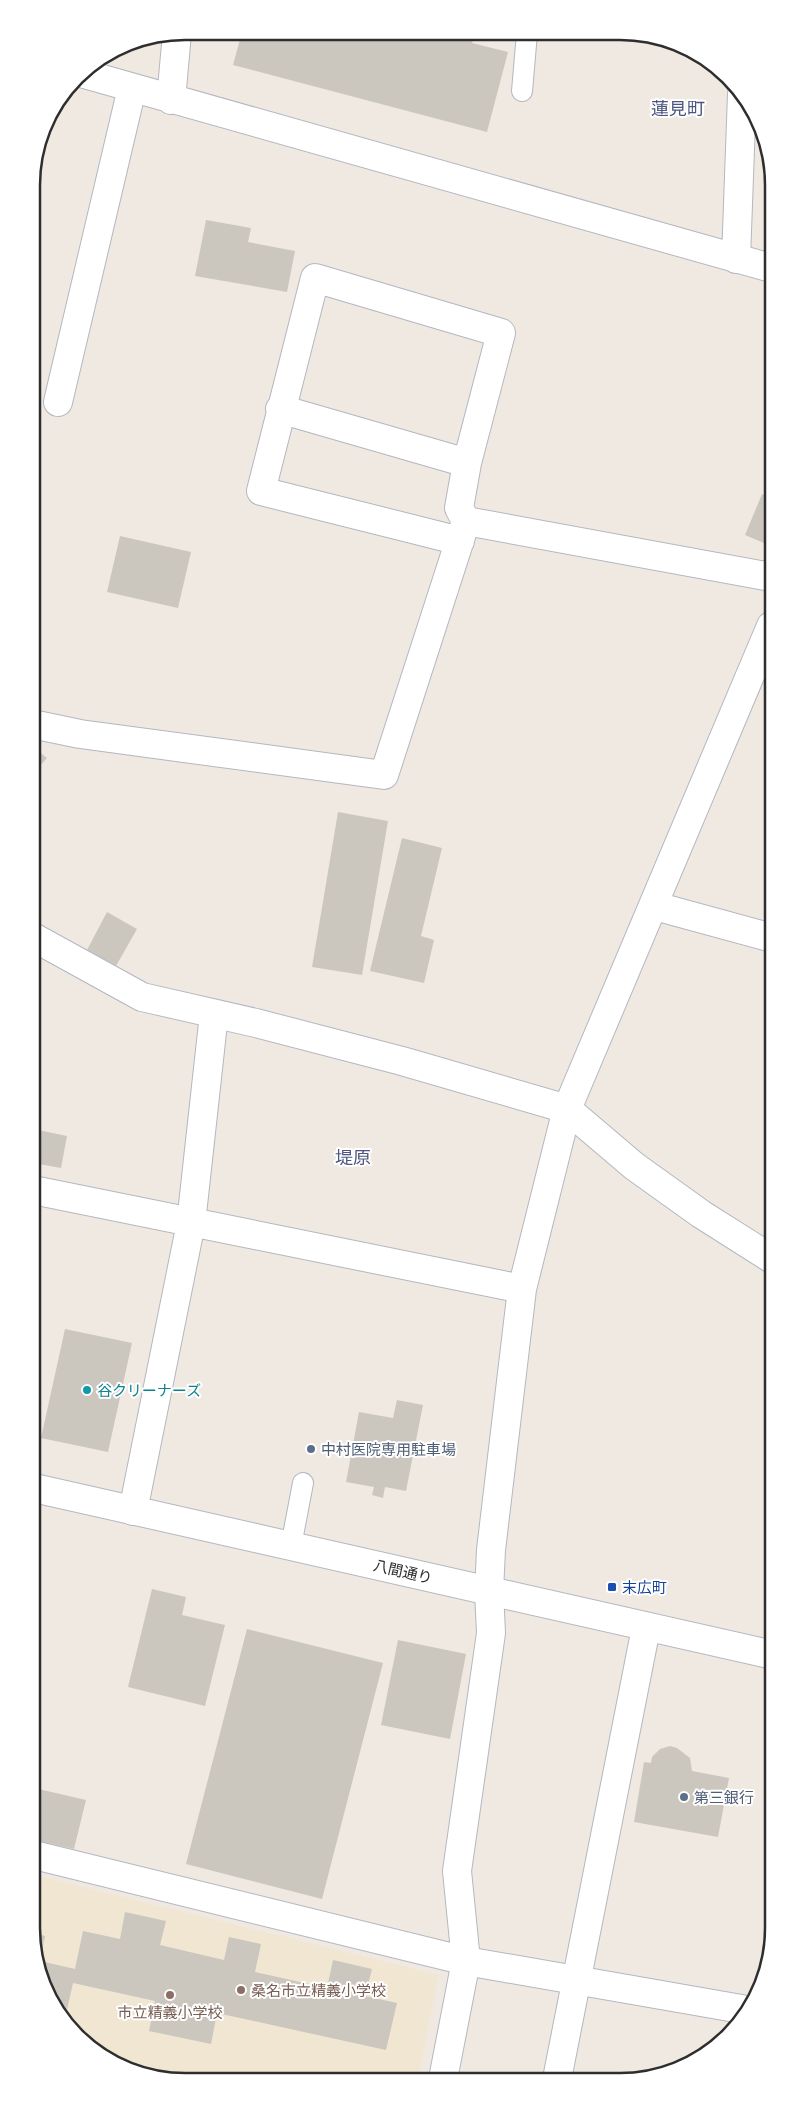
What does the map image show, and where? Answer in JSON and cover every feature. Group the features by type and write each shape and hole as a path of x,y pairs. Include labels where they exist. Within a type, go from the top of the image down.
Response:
{"street":[{"path":"171,100 176,40"},
{"path":"89,76 765,266"},
{"path":"58,402 132,88"},
{"path":"736,259 742,105"},
{"path":"40,726 80,734 384,775 463,531 459,508 467,463 501,333 315,278 280,408 261,490 463,531 765,576"},
{"path":"280,408 467,463"},
{"path":"444,2073 466,1961 457,1871 491,1633 489,1591 491,1550 522,1289 567,1109 655,906 761,681 765,661"},
{"path":"655,906 765,936"},
{"path":"40,941 142,997 402,1060 567,1109 634,1166 701,1214 765,1255"},
{"path":"134,1511 191,1223 214,1014"},
{"path":"40,1191 522,1289"},
{"name":"八間通り","path":"40,1489 646,1628 765,1653"},
{"path":"558,2073 575,1979 646,1628"},
{"path":"40,1856 466,1961 741,2009"}],"lane":[{"path":"522,91 526,40"},
{"path":"291,1546 303,1484"}],"shaded area":[{"name":"桑名市立精義小学校","path":"40,1876 438,1975 419,2073 185,2073 157,2070 138,2065 112,2054 82,2031 59,2000 48,1975 40,1937"}],"building":[{"path":"240,40 473,40 472,43 508,52 487,132 233,65"},
{"path":"206,220 251,228 248,242 295,251 287,292 195,276"},
{"path":"762,494 765,495 765,543 745,535"},
{"path":"120,536 191,552 178,608 107,592"},
{"path":"40,752 47,758 40,766"},
{"path":"338,812 388,821 362,975 312,967"},
{"path":"402,838 442,848 421,936 434,940 424,983 370,971"},
{"path":"107,912 137,929 116,966 87,950"},
{"path":"40,1130 67,1136 61,1168 40,1164"},
{"name":"谷クリーナーズ","path":"65,1329 132,1343 108,1452 41,1438"},
{"path":"397,1400 423,1405 406,1491 385,1487 383,1498 372,1495 374,1487 346,1482 359,1412 393,1418"},
{"path":"152,1589 186,1597 182,1615 225,1625 205,1706 128,1687"},
{"path":"247,1629 383,1663 322,1899 186,1864"},
{"path":"398,1640 466,1654 450,1739 381,1725"},
{"path":"670,1746 677,1748 690,1758 692,1771 729,1778 718,1837 634,1822 644,1762 651,1763 652,1757 660,1749"},
{"path":"40,1789 86,1800 74,1849 40,1841"},
{"path":"125,1912 166,1921 160,1945 224,1960 229,1937 261,1944 255,1972 327,1988 333,1960 372,1969 365,1996 397,2003 386,2050 217,2013 211,2044 149,2031 155,2001 73,1983 67,2011 55,1992 45,1962 75,1969 83,1931 120,1939"},
{"path":"40,1935 45,1936 42,1950"}],"place":[{"name":"谷クリーナーズ","path":"87,1390"},
{"name":"中村医院専用駐車場","path":"311,1449"},
{"name":"末広町","path":"612,1587"},
{"name":"第三銀行","path":"684,1797"},
{"name":"桑名市立精義小学校","path":"241,1990"},
{"name":"市立精義小学校","path":"170,1995"}],"district":[{"name":"蓮見町","path":"678,108"},
{"name":"堤原","path":"353,1157"}]}
